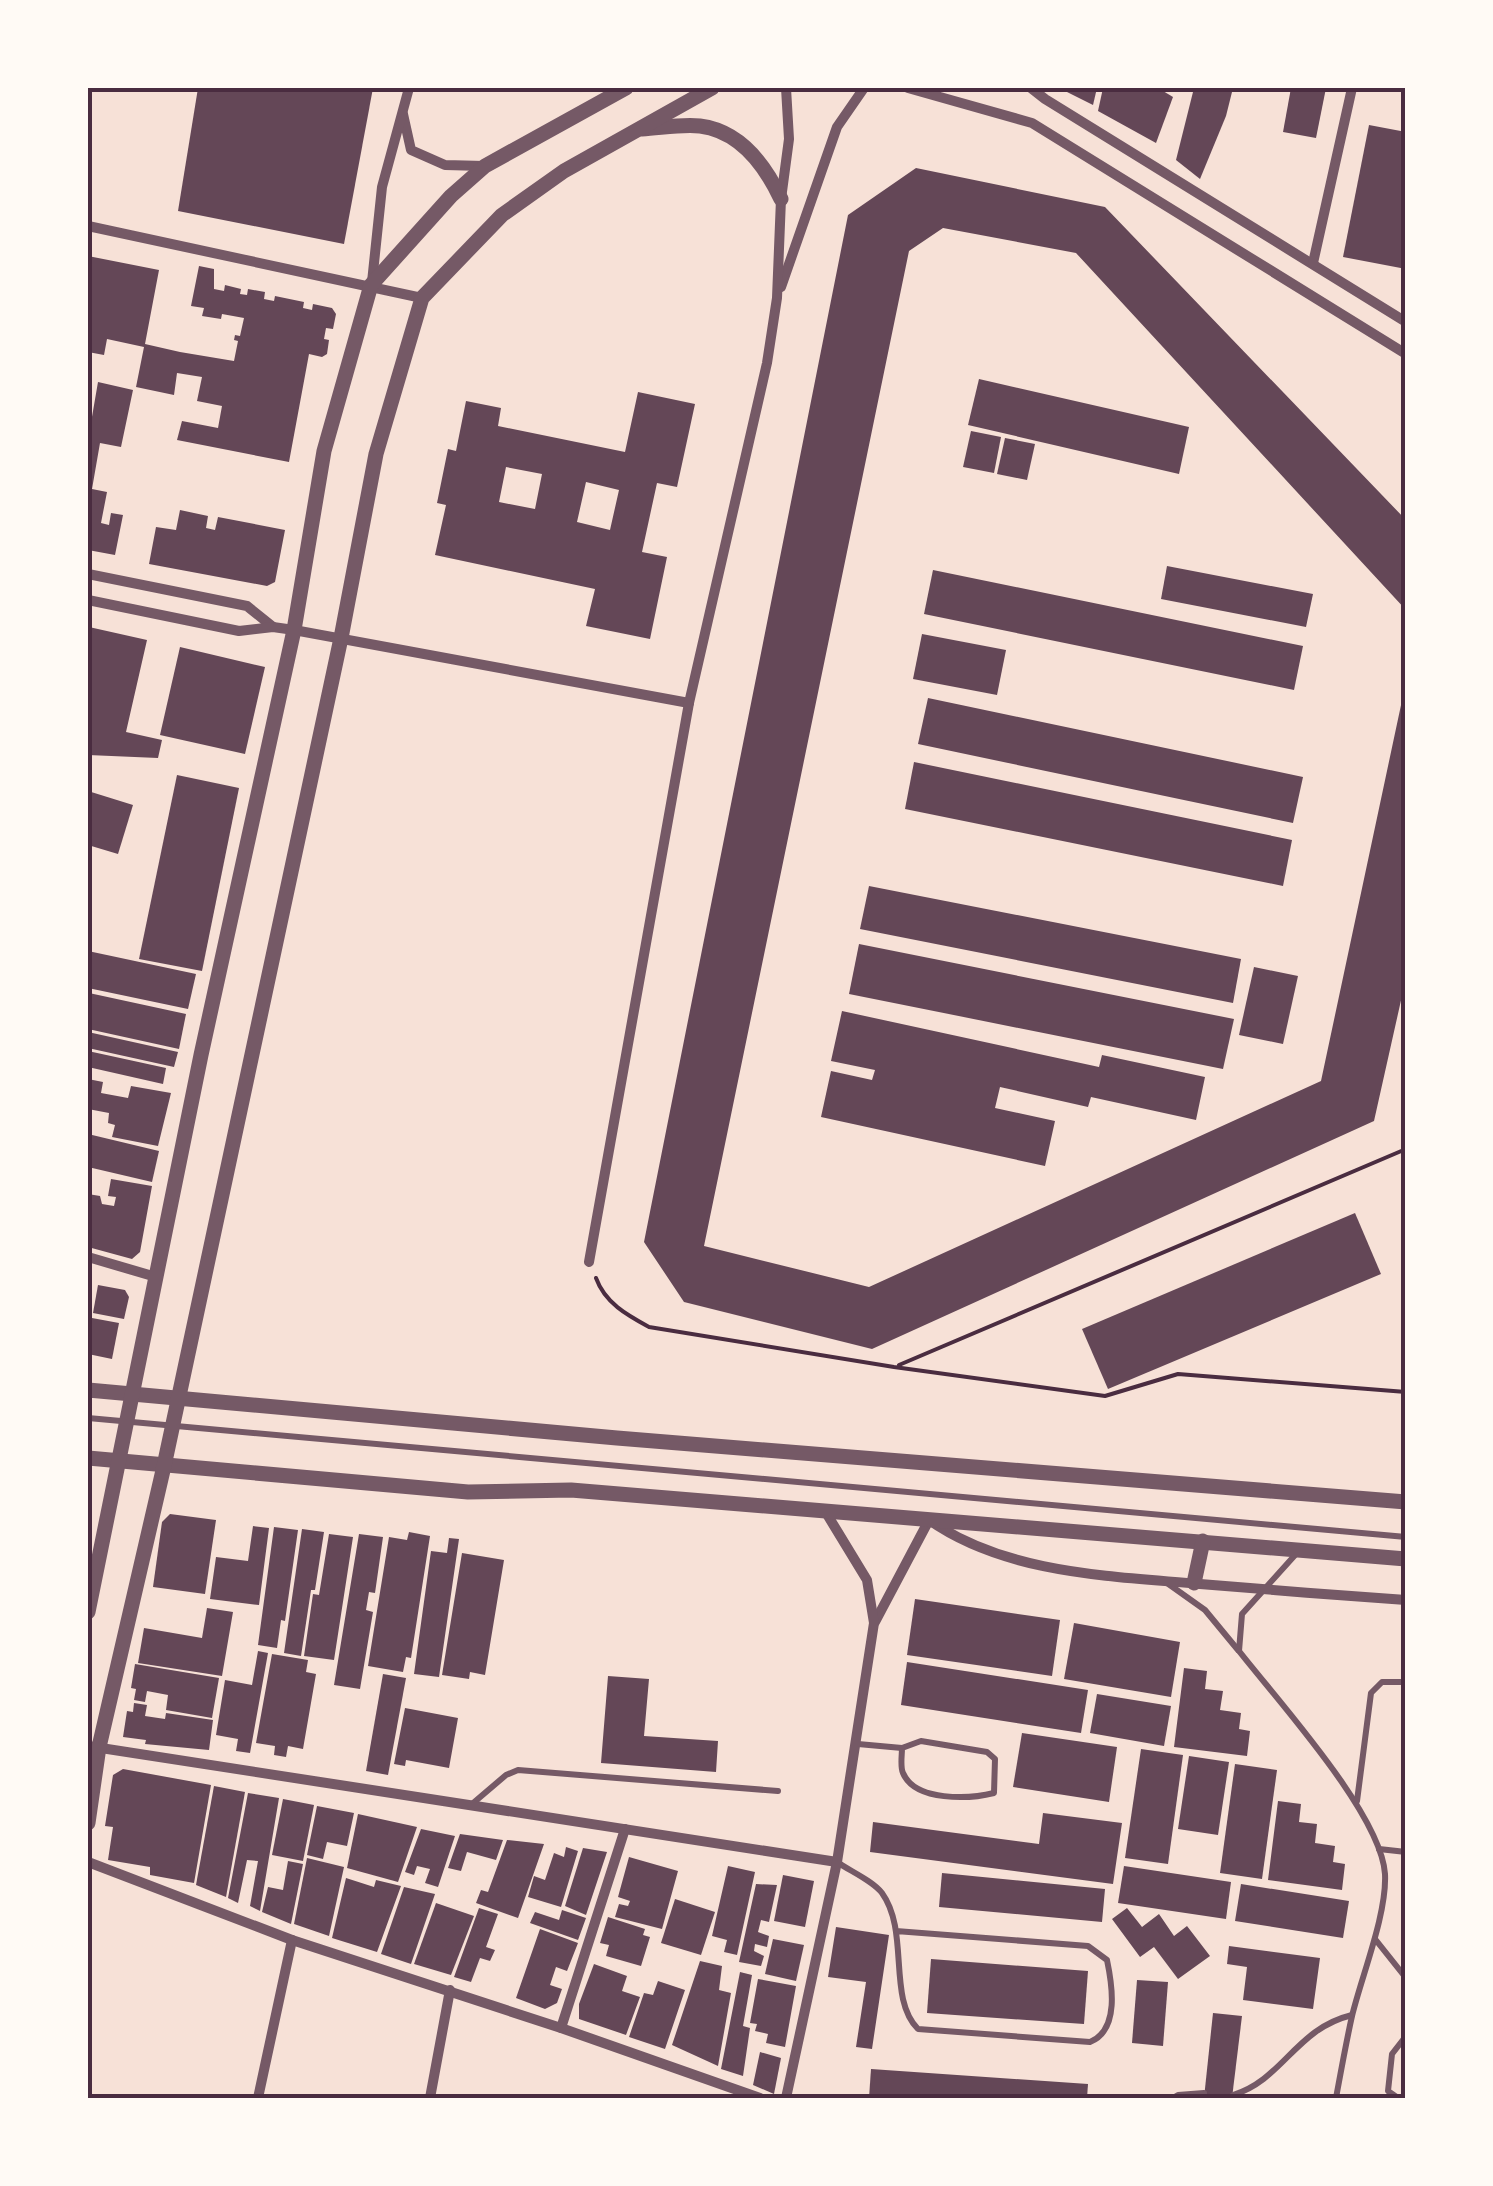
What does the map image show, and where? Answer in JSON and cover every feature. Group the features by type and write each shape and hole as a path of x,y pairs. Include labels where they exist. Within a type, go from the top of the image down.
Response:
{"street":[{"path":"88,1612 294,630 324,451 372,285 382,187 409,88"},
{"path":"372,285 451,196 485,166 626,88"},
{"path":"88,1823 93,1746 164,1466 376,454 422,298 502,215 564,171 712,88"},
{"path":"778,298 781,199 789,139 786,88"},
{"path":"590,1262 689,702 778,298 837,127 864,88"},
{"path":"908,88 1032,123 1406,354"},
{"path":"1032,88 1406,322"},
{"path":"1313,263 1352,88"},
{"path":"1032,123 1045,99"},
{"path":"403,112 411,150 445,165 485,166"},
{"path":"638,129 701,126 734,138 769,174 781,199"},
{"path":"88,226 422,298"},
{"path":"88,574 247,606 273,627"},
{"path":"88,600 240,631 273,627 294,630 689,702"},
{"path":"88,1256 156,1277"},
{"path":"88,1390 616,1438 1406,1502"},
{"path":"88,1458 468,1492 571,1490 1406,1559"},
{"path":"786,2098 837,1862 874,1623 866,1580 825,1510"},
{"path":"929,1520 968,1543 1050,1567 1166,1582 1406,1600"},
{"path":"874,1623 929,1520"},
{"path":"1194,1584 1203,1540"},
{"path":"93,1746 837,1862"},
{"path":"561,2028 624,1829"},
{"path":"88,1862 292,1940 450,1990 760,2098"},
{"path":"258,2098 292,1940"},
{"path":"430,2098 450,1990"}],"lane":[{"path":"88,1418 1406,1537"},
{"path":"1239,1651 1242,1614 1301,1550"},
{"path":"1166,1582 1204,1610 1239,1651 1357,1802 1379,1849 1385,1875 1336,2098"},
{"path":"1357,1802 1371,1693 1382,1682 1406,1682"},
{"path":"858,1744 902,1748 921,1741 987,1752 996,1759 994,1794 929,1794 915,1787 903,1773 902,1748"},
{"path":"472,1805 506,1775 518,1770 778,1791"},
{"path":"1379,1849 1406,1852"},
{"path":"837,1862 881,1891 896,1931 904,2005 918,2029 1090,2042 1099,2038 1108,2022 1114,1990 1106,1960 1088,1946 896,1931"},
{"path":"1374,1938 1406,1978"},
{"path":"1233,2094 1253,2088 1305,2038 1330,2020 1352,2015"},
{"path":"1398,2098 1388,2091 1392,2054 1406,2036"},
{"path":"1173,2098 1204,2093"}],"path":[{"path":"894,1367 1406,1149"},
{"path":"590,1262 599,1288 618,1310 648,1327 894,1367 1106,1396 1178,1374 1406,1392"}],"building":[{"path":"198,88 373,88 344,244 178,211"},
{"path":"1059,88 1097,88 1093,105"},
{"path":"1103,88 1158,88 1173,97 1156,143 1098,111"},
{"path":"1194,88 1233,88 1200,179 1176,160"},
{"path":"1291,88 1326,88 1316,138 1283,132"},
{"path":"1369,125 1406,132 1406,269 1343,257"},
{"path":"916,168 1105,207 1406,520 1406,610 1076,253 943,228 909,251 704,1246 869,1287 1321,1081 1404,691 1406,978 1374,1121 872,1349 684,1302 644,1242 848,215"},
{"path":"88,256 159,270 145,344 180,352 234,361 238,341 234,340 235,335 240,336 244,318 202,316 204,308 191,306 199,266 214,269 214,289 224,291 225,285 241,289 240,294 247,295 248,289 265,292 264,299 274,301 275,296 304,302 303,308 312,310 313,304 332,308 336,314 333,329 326,328 327,354 309,354 289,462 177,440 182,421 218,428 222,406 197,401 202,377 177,373 174,395 136,387 144,347 107,339 104,355 88,352"},
{"path":"979,379 1189,427 1179,474 968,425"},
{"path":"98,382 133,390 121,447 100,443 92,489 107,492 101,523 109,525 111,513 123,515 115,555 88,550 88,440"},
{"path":"638,392 695,404 677,487 657,483 642,552 667,557 650,639 586,626 595,589 435,555 446,505 437,503 448,449 456,451 466,401 501,408 498,426 625,452","holes":["506,467 542,474 535,509 499,502","586,482 619,490 610,530 577,522"]},
{"path":"971,431 1001,437 994,473 963,467"},
{"path":"1005,438 1035,444 1027,480 997,474"},
{"path":"180,510 208,516 206,528 215,530 218,517 285,530 275,582 267,586 149,564 156,527 176,530"},
{"path":"1167,566 1313,594 1306,627 1161,599"},
{"path":"933,570 1303,646 1294,690 924,614"},
{"path":"89,627 147,640 126,732 162,740 158,758 88,755"},
{"path":"922,634 1006,650 997,695 913,679"},
{"path":"180,647 265,667 245,754 160,735"},
{"path":"928,698 1303,777 1293,823 918,744"},
{"path":"914,762 1292,840 1283,886 905,809"},
{"path":"177,775 239,788 202,971 139,959"},
{"path":"88,791 133,805 118,854 88,845"},
{"path":"869,886 1241,959 1233,1003 860,929"},
{"path":"859,944 1234,1019 1223,1069 849,994"},
{"path":"88,951 196,974 188,1009 88,988"},
{"path":"1254,967 1298,976 1283,1044 1239,1035"},
{"path":"89,993 186,1014 179,1049 88,1029"},
{"path":"842,1011 1099,1067 1102,1055 1205,1077 1196,1120 1091,1097 1088,1107 1000,1087 995,1108 1055,1121 1045,1166 821,1117 831,1071 872,1080 875,1070 831,1061"},
{"path":"88,1032 178,1052 174,1067 88,1048"},
{"path":"88,1051 166,1068 163,1084 88,1067"},
{"path":"88,1079 103,1082 101,1093 128,1098 131,1086 171,1093 158,1146 112,1137 115,1125 108,1123 109,1113 88,1109"},
{"path":"88,1134 159,1151 152,1182 88,1167"},
{"path":"111,1179 152,1186 140,1252 132,1259 88,1247 88,1194 100,1196 102,1204 114,1206 116,1197 108,1196"},
{"path":"1355,1213 1381,1274 1108,1389 1082,1329"},
{"path":"98,1285 125,1290 129,1297 124,1319 93,1313"},
{"path":"92,1318 119,1323 112,1359 88,1354"},
{"path":"170,1514 216,1520 205,1594 153,1587 162,1522"},
{"path":"253,1526 269,1528 259,1605 210,1599 216,1557 248,1561"},
{"path":"274,1527 298,1530 285,1621 281,1620 277,1648 258,1645"},
{"path":"302,1529 324,1532 301,1656 284,1653"},
{"path":"409,1532 430,1536 411,1658 406,1657 403,1672 368,1666 389,1537 407,1540"},
{"path":"329,1534 353,1537 334,1660 304,1656 313,1594 319,1595"},
{"path":"359,1534 383,1537 375,1593 369,1592 366,1610 373,1612 360,1689 334,1685"},
{"path":"449,1538 459,1539 439,1677 414,1674 431,1551 447,1553"},
{"path":"462,1553 504,1560 485,1675 470,1672 469,1679 442,1675"},
{"path":"915,1599 1060,1620 1052,1676 907,1655"},
{"path":"207,1608 233,1612 222,1676 138,1663 144,1628 202,1638"},
{"path":"1074,1623 1180,1642 1171,1697 1064,1679"},
{"path":"258,1651 268,1653 250,1753 236,1751 238,1739 216,1735 225,1680 252,1685"},
{"path":"272,1654 308,1660 306,1672 316,1674 303,1749 288,1746 286,1757 274,1755 275,1746 256,1743"},
{"path":"907,1662 1088,1690 1081,1733 901,1705"},
{"path":"135,1664 219,1678 212,1718 166,1710 168,1695 147,1691 145,1702 134,1700 136,1689 131,1688"},
{"path":"1184,1668 1207,1671 1205,1689 1223,1691 1220,1710 1241,1713 1239,1729 1250,1731 1247,1756 1174,1747"},
{"path":"383,1674 406,1678 388,1775 366,1771"},
{"path":"608,1676 649,1679 644,1736 718,1741 716,1772 601,1763"},
{"path":"1097,1694 1171,1706 1164,1746 1090,1733"},
{"path":"134,1703 147,1705 145,1716 165,1719 166,1713 213,1720 209,1750 145,1744 146,1740 123,1737 127,1711 133,1712"},
{"path":"405,1708 458,1718 449,1768 406,1760 405,1766 394,1764"},
{"path":"1022,1733 1117,1747 1109,1802 1013,1787"},
{"path":"1141,1749 1183,1755 1168,1864 1125,1858"},
{"path":"1189,1756 1229,1762 1218,1835 1178,1829"},
{"path":"1235,1764 1277,1770 1262,1879 1220,1873"},
{"path":"123,1769 211,1785 194,1883 150,1875 150,1867 108,1860 113,1827 105,1826 113,1775"},
{"path":"214,1786 245,1792 226,1897 196,1885"},
{"path":"248,1793 279,1798 260,1911 250,1906 258,1861 247,1860 238,1903 228,1898"},
{"path":"283,1799 314,1805 303,1861 272,1855"},
{"path":"1278,1801 1301,1804 1299,1822 1317,1824 1315,1843 1335,1846 1333,1862 1345,1864 1342,1890 1268,1880"},
{"path":"317,1806 354,1813 347,1846 327,1842 323,1859 307,1855"},
{"path":"1043,1813 1122,1823 1113,1884 870,1852 873,1822 1039,1844"},
{"path":"358,1814 417,1827 398,1882 347,1868"},
{"path":"421,1829 455,1836 438,1887 425,1883 430,1869 417,1866 414,1875 405,1872"},
{"path":"460,1834 503,1840 496,1860 467,1852 461,1871 448,1868"},
{"path":"507,1840 544,1844 518,1918 476,1903 481,1890 488,1892"},
{"path":"566,1847 578,1851 561,1907 528,1897 534,1876 545,1880 554,1853 564,1857"},
{"path":"583,1848 607,1852 586,1915 565,1906"},
{"path":"629,1857 678,1871 662,1929 615,1917 619,1904 628,1906 630,1901 618,1897"},
{"path":"307,1858 344,1867 329,1936 294,1924"},
{"path":"288,1861 303,1864 291,1924 262,1912 268,1887 283,1890"},
{"path":"728,1866 755,1872 737,1955 724,1952 727,1940 712,1936"},
{"path":"1124,1866 1231,1882 1226,1919 1118,1903"},
{"path":"942,1873 1105,1889 1102,1922 939,1907"},
{"path":"783,1875 814,1881 805,1927 774,1921"},
{"path":"346,1878 374,1887 376,1880 401,1886 377,1952 332,1938"},
{"path":"756,1884 777,1885 769,1922 761,1920 758,1932 769,1936 767,1947 755,1944 754,1951 764,1956 761,1966 739,1962"},
{"path":"1241,1884 1349,1901 1343,1938 1235,1921"},
{"path":"404,1887 435,1894 411,1964 381,1954"},
{"path":"675,1899 715,1912 701,1955 661,1943"},
{"path":"436,1903 474,1916 451,1975 414,1964"},
{"path":"479,1908 498,1914 486,1947 495,1950 490,1961 480,1958 471,1982 454,1977"},
{"path":"1127,1908 1142,1927 1159,1914 1174,1936 1187,1926 1210,1956 1178,1979 1154,1947 1140,1957 1112,1919"},
{"path":"562,1910 586,1918 578,1940 530,1923 535,1912 559,1920"},
{"path":"608,1917 645,1929 643,1935 650,1937 641,1966 606,1956 609,1945 600,1943"},
{"path":"836,1927 889,1935 872,2049 856,2047 866,1982 828,1977"},
{"path":"540,1929 578,1943 567,1971 556,1967 550,1985 562,1989 557,2003 545,2009 516,1998"},
{"path":"773,1939 804,1945 796,1981 765,1974"},
{"path":"1229,1946 1320,1958 1313,2009 1243,2000 1247,1967 1227,1964"},
{"path":"931,1959 1088,1971 1084,2024 927,2013"},
{"path":"700,1961 722,1966 719,1990 731,1993 718,2066 672,2045"},
{"path":"594,1964 627,1976 622,1991 640,1997 626,2035 579,2019 579,2004"},
{"path":"740,1972 752,1975 743,2026 750,2028 743,2076 721,2069"},
{"path":"758,1979 796,1986 785,2047 766,2043 768,2034 755,2031 757,2024 750,2023"},
{"path":"1137,1980 1168,1982 1163,2046 1132,2043"},
{"path":"658,1981 685,1990 665,2049 629,2037 644,1993 653,1995"},
{"path":"1213,2013 1242,2016 1232,2098 1204,2098"},
{"path":"760,2052 781,2058 774,2094 753,2085"},
{"path":"871,2069 1088,2084 1087,2098 869,2098"}]}
